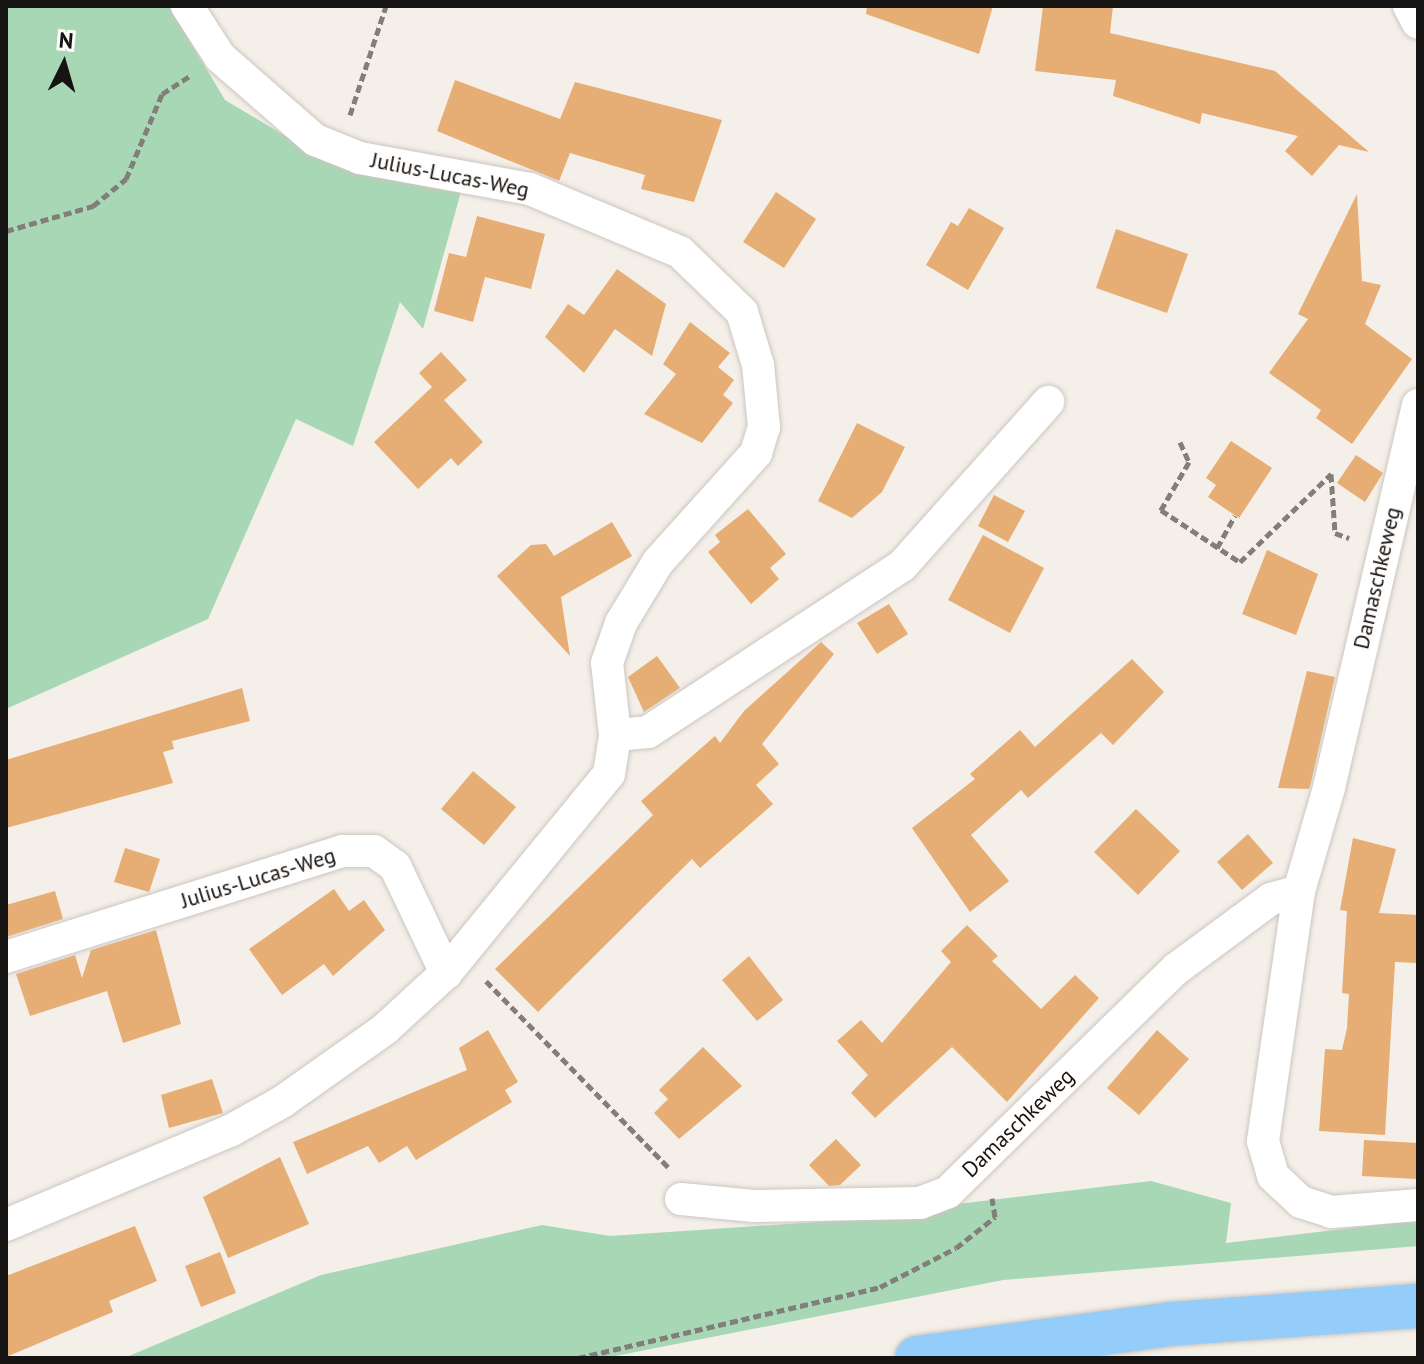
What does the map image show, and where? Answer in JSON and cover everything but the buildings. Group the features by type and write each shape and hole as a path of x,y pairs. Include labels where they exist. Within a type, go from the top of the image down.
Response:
{"highway":[{"path":"917,1358 1171,1324 1418,1306"}],"street":[{"name":"Julius-Lucas-Weg","path":"6,1225 230,1131 282,1102 385,1029 454,965 609,774 615,735 607,663 621,623 658,562 756,453 764,427 758,365 742,312 680,252 530,189 360,158 315,140 220,57 187,6"},
{"path":"1409,6 1418,23"},
{"path":"615,735 648,732 902,566 1048,402"},
{"name":"Damaschkeweg","path":"1418,405 1329,788 1299,891 1264,1110 1263,1141 1273,1176 1301,1202 1331,1212 1418,1205"},
{"name":"Julius-Lucas-Weg","path":"6,957 342,851 374,851 395,866 454,965"},
{"name":"Damaschkeweg","path":"681,1199 754,1206 920,1203 948,1192 1176,969 1271,899 1299,891"}],"path":[{"path":"360,158 348,120 386,6"},
{"path":"6,231 93,206 126,179 162,94 220,57"},
{"path":"1180,442 1189,462 1161,510 1240,562 1331,474 1335,533 1352,539 1352,551 1381,559"},
{"path":"1217,548 1235,516"},
{"path":"454,965 668,1164"},
{"path":"578,1358 840,1299 921,1268 995,1217 991,1187 975,1166"}],"green space":[{"path":"6,6 169,6 225,100 329,162 462,188 423,329 400,302 353,446 296,419 208,619 6,709"},
{"path":"1151,1181 1231,1203 1226,1243 1418,1220 1418,1246 1003,1280 605,1358 124,1358 321,1275 542,1225 610,1236 936,1214 949,1205"}]}
